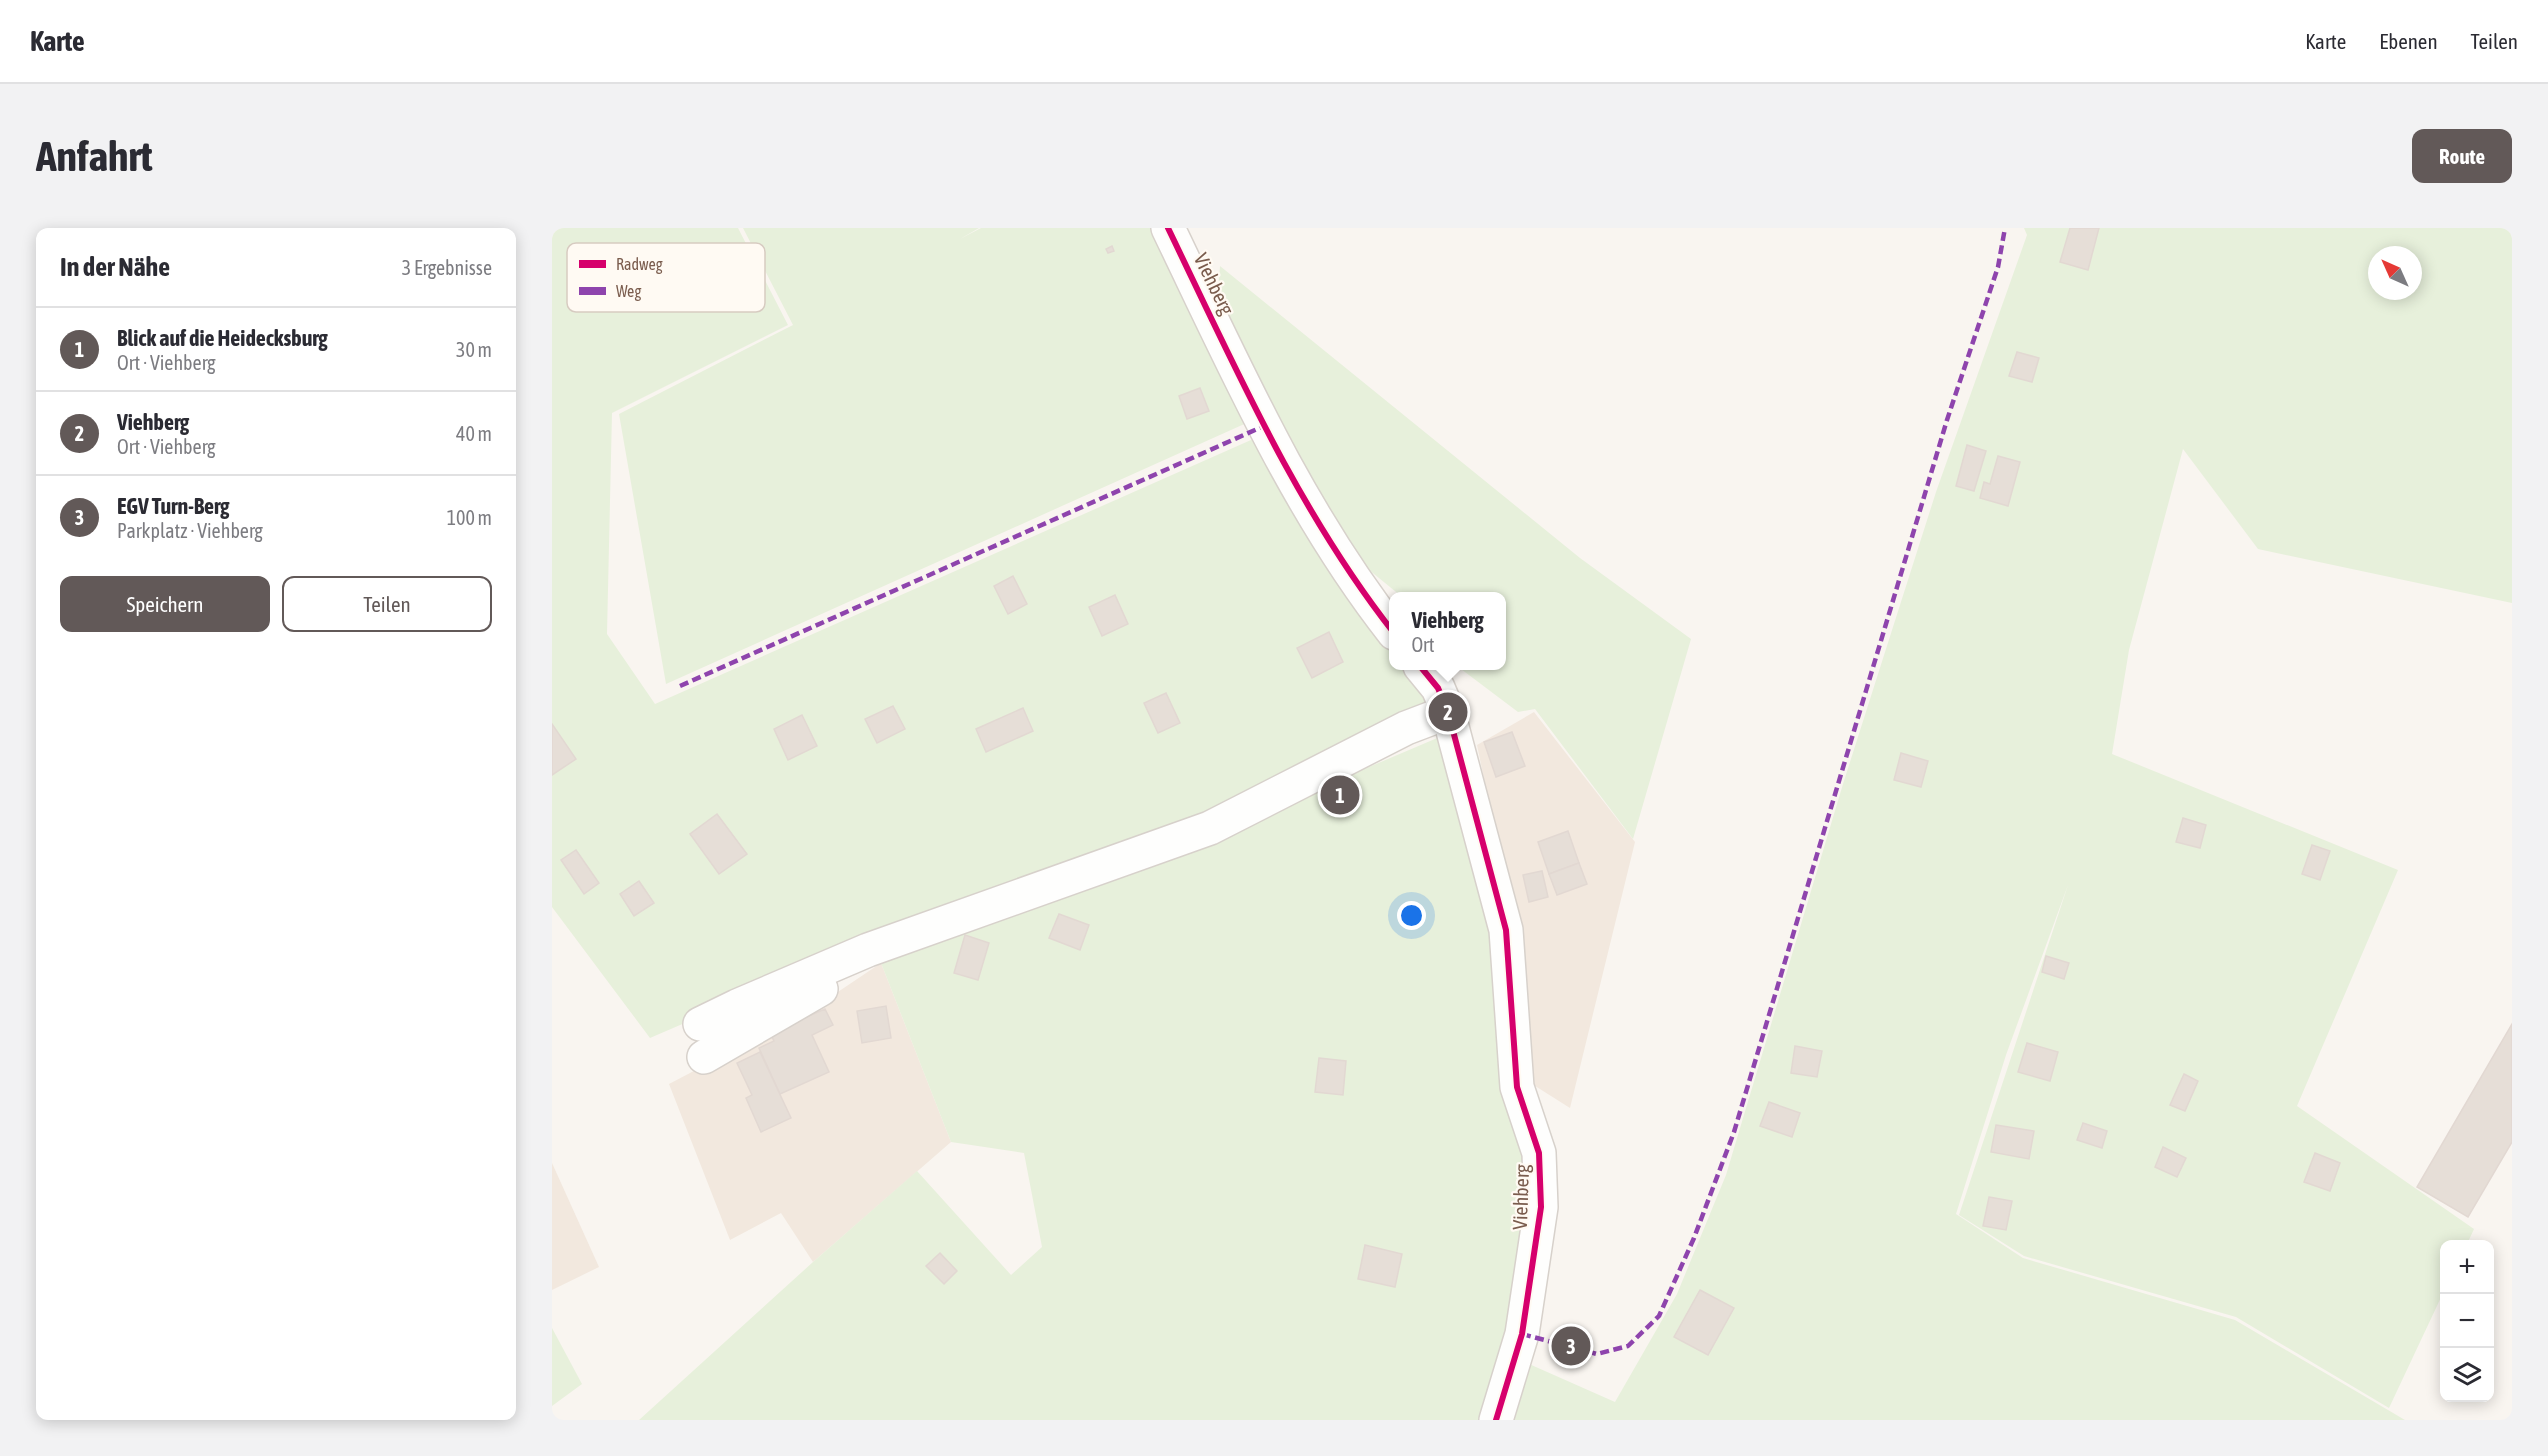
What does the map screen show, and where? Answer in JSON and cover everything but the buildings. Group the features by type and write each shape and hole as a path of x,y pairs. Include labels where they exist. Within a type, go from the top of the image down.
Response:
{"street":[{"name":"Viehberg","path":"1168,228 1264,426 1326,537 1389,626"},
{"name":"Viehberg","path":"1423,670 1438,688 1448,712 1506,930 1517,1087 1539,1153 1541,1207 1522,1334 1496,1420"},
{"path":"700,1024 868,950 1210,828 1406,728 1448,712"},
{"path":"704,1057 843,976 868,950"}],"shaded area":[{"path":"1534,712 1635,842 1570,1108 1532,1084 1515,928 1477,745"},
{"path":"881,963 951,1142 813,1262 781,1213 730,1240 669,1084 814,1008"},
{"path":"552,1163 599,1267 552,1290"}],"green space":[{"path":"552,228 738,228 746,243 567,243 567,312 765,312 765,280 788,325 612,413 607,634 655,704 1260,436 1389,637 1389,670 1411,670 1431,705 1232,811 916,923 650,1038 552,907"},
{"path":"743,228 979,228 960,239 981,228 1152,228 1251,421 666,684 619,414 793,325 765,271 765,243 751,243"},
{"path":"2024,228 2512,228 2512,603 2258,549 2183,449 2129,650 2112,754 2398,870 2297,1106 2474,1229 2469,1240 2440,1240 2440,1300 2389,1408 2236,1317 2024,1256 1959,1215 2068,885 2006,1055 1956,1214 2023,1258 2235,1320 2405,1420 639,1420 917,1171 1011,1275 1042,1247 1024,1153 951,1142 881,963 896,948 1117,874 1442,736 1497,940 1537,1186 1502,1352 1615,1402 1677,1294 1726,1175 1843,784 1936,492 2027,235"},
{"path":"1220,266 1580,558 1691,639 1633,839 1535,709 1518,712 1462,670 1506,670 1506,592 1396,592 1352,556 1289,444 1218,293"},
{"path":"552,1328 582,1384 552,1406"}],"marked path":[{"path":"1522,1334 1597,1354 1628,1346 1659,1316 1694,1238 1734,1132 1947,420 1998,267 2005,228"},
{"path":"680,686 1264,426"}],"cycle path":[{"path":"1168,228 1244,385 1298,488 1359,586 1389,626"},
{"path":"1423,670 1438,688 1448,712 1506,930 1517,1087 1539,1153 1541,1207 1522,1334 1496,1420"}],"place":[{"name":"Viehberg","path":"1448,712"},
{"name":"Blick auf die Heidecksburg","path":"1340,795"},
{"name":"EGV Turn-Berg","path":"1571,1346"}]}
